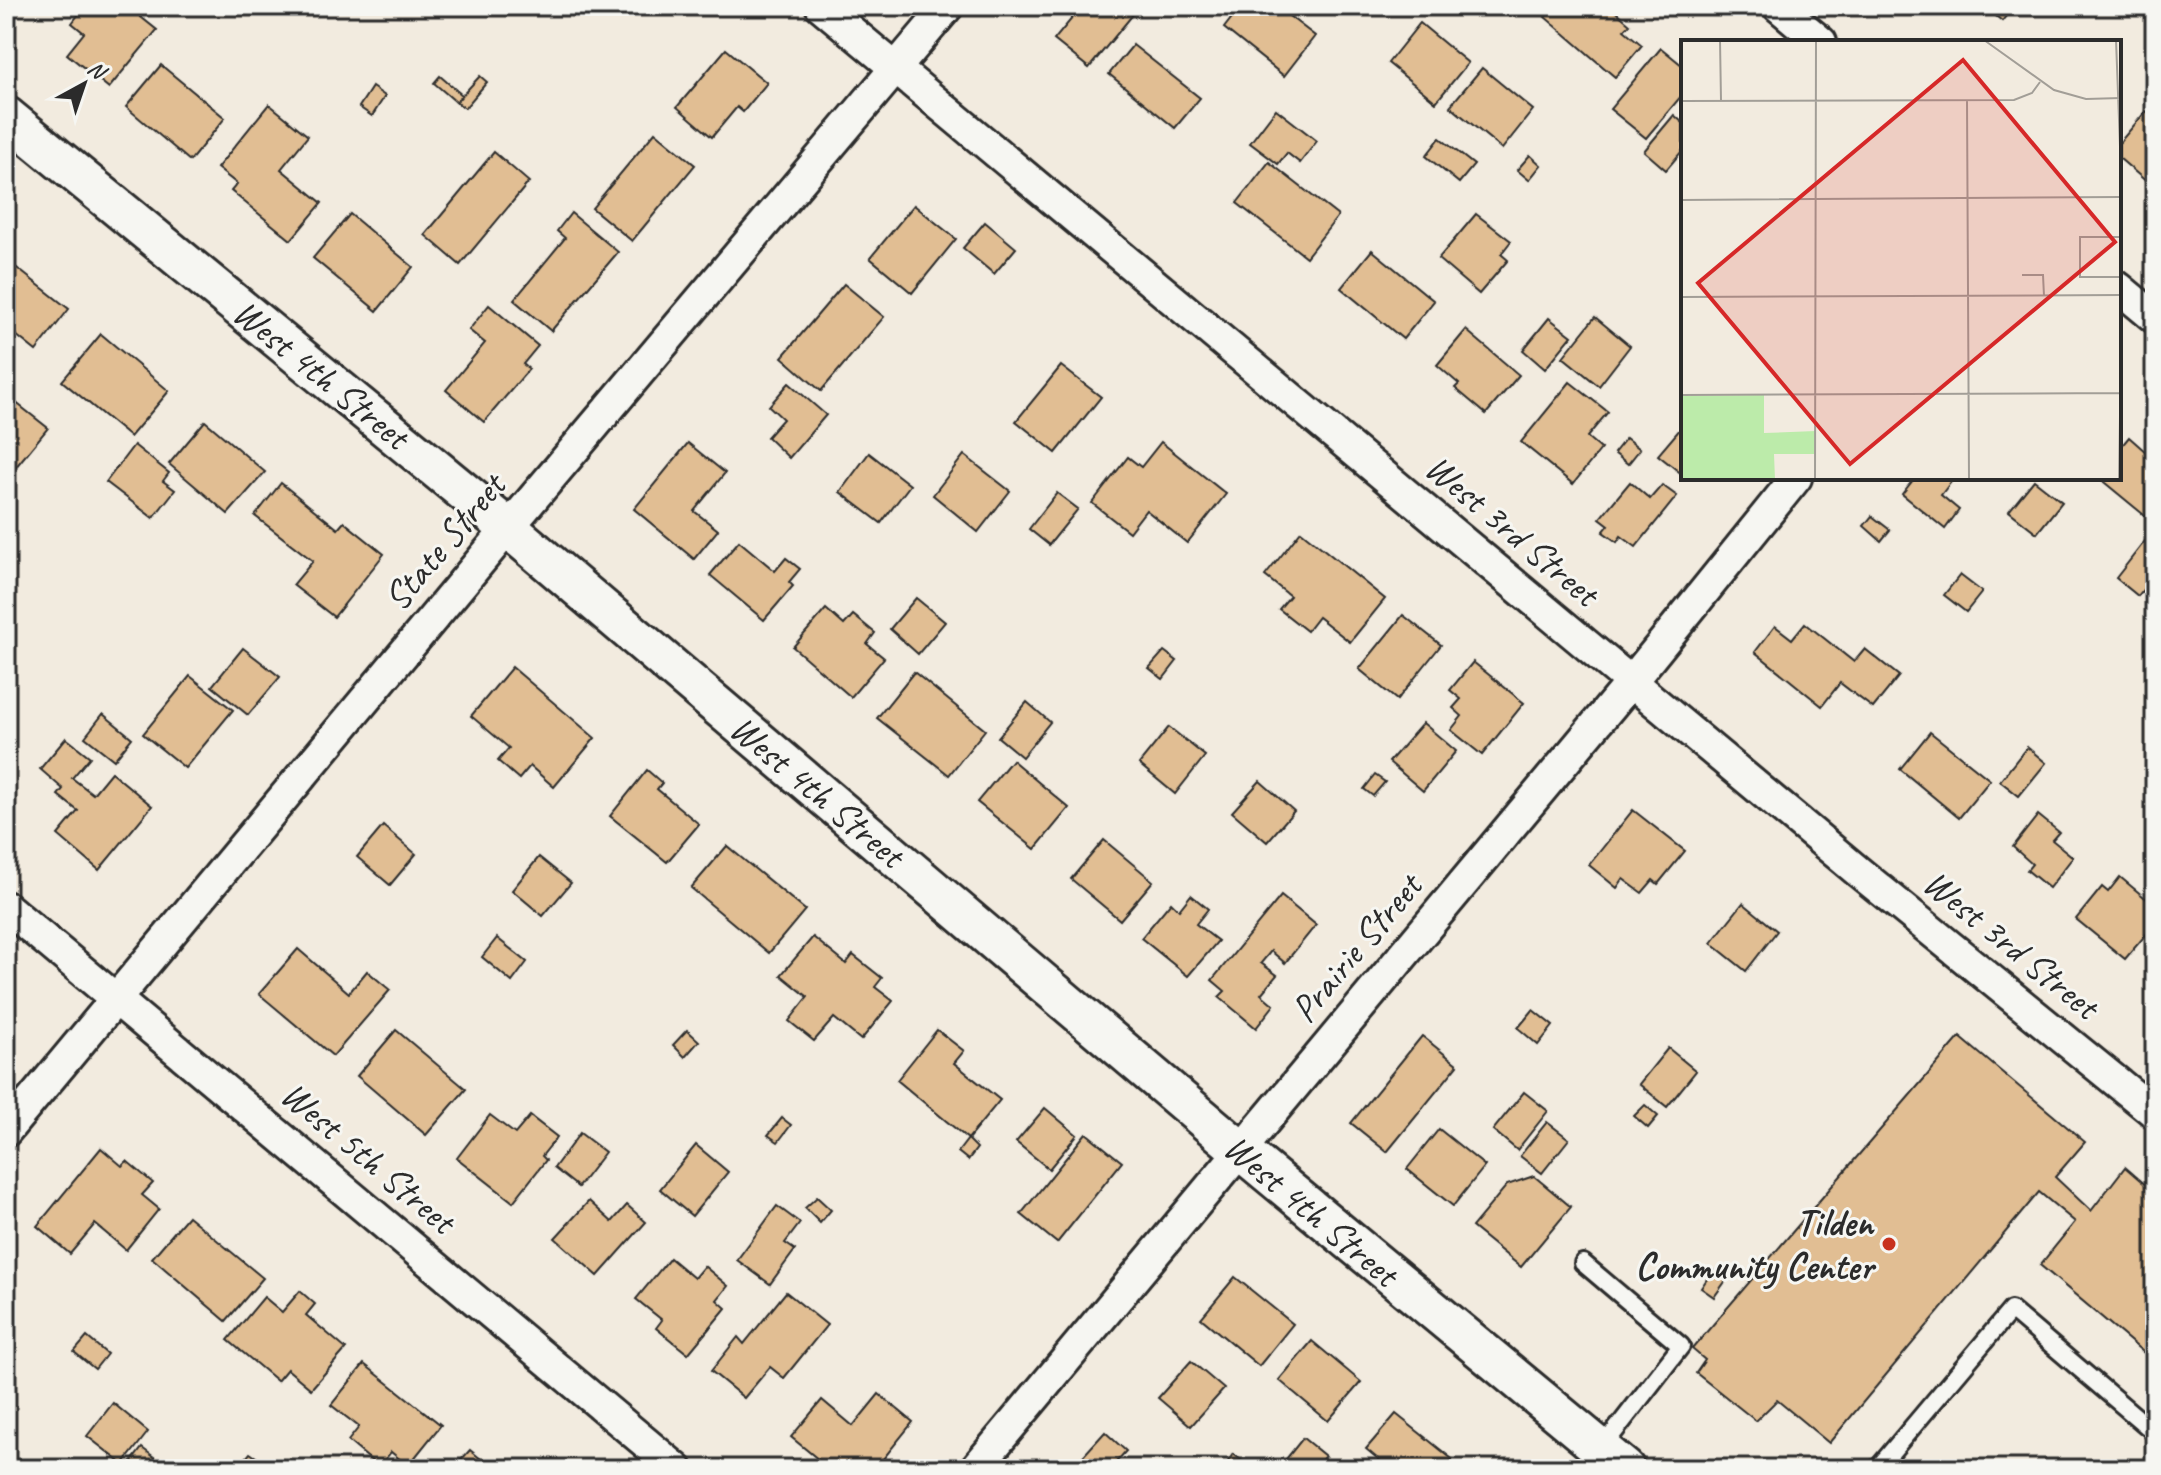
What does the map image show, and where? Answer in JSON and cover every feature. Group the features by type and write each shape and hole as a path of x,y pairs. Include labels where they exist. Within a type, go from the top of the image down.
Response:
{"street":[{"name":"West 3rd Street","path":"821,6 1860,873 2155,1113"},
{"name":"State Street","path":"6,1131 948,6"},
{"path":"1778,6 1819,40"},
{"name":"West 4th Street","path":"6,116 508,528 1240,1150 1613,1459"},
{"path":"2121,290 2155,318"},
{"name":"Prairie Street","path":"975,1469 1631,682 1794,480"},
{"name":"West 5th Street","path":"6,907 677,1469"}],"lane":[{"path":"1583,1263 1681,1346 1613,1459"},
{"path":"1877,1469 2011,1310 2155,1433"}],"building":[{"path":"85,6 102,9 104,6 127,6 157,30 109,88 67,54 84,33 72,23"},
{"path":"1082,6 1140,6 1089,68 1054,40"},
{"path":"1241,6 1276,6 1315,36 1284,76 1224,28"},
{"path":"1555,6 1609,6 1630,24 1624,30 1642,45 1615,77 1545,17"},
{"path":"1984,6 2014,6 2002,21"},
{"path":"1420,23 1468,63 1436,102 1388,63"},
{"path":"1133,45 1200,98 1175,128 1109,74"},
{"path":"1661,48 1681,64 1681,96 1646,138 1610,109"},
{"path":"726,49 767,83 743,112 737,107 712,137 677,107"},
{"path":"161,65 225,118 190,161 126,107"},
{"path":"1482,68 1533,110 1502,149 1450,106"},
{"path":"440,76 462,95 456,102 434,83"},
{"path":"480,76 487,82 465,108 456,102"},
{"path":"372,87 385,96 372,116 359,107"},
{"path":"269,104 308,136 281,169 322,203 291,240 231,191 237,184 217,168"},
{"path":"1276,109 1317,141 1300,163 1287,153 1278,164 1250,143"},
{"path":"2146,111 2155,119 2155,189 2121,160 2121,141"},
{"path":"1674,115 1681,121 1681,152 1666,170 1644,151"},
{"path":"655,132 695,165 632,241 592,208"},
{"path":"1440,138 1474,165 1459,183 1426,156"},
{"path":"494,152 529,182 460,265 425,235"},
{"path":"1530,155 1541,165 1529,180 1517,170"},
{"path":"1269,162 1338,216 1306,257 1237,203"},
{"path":"914,205 956,239 912,293 870,258"},
{"path":"571,213 618,252 551,331 514,300 565,238 557,231"},
{"path":"350,214 413,267 377,311 313,258"},
{"path":"1476,214 1511,241 1501,254 1508,260 1479,294 1438,259"},
{"path":"985,222 1016,248 994,274 963,248"},
{"path":"1372,250 1434,301 1403,339 1341,288"},
{"path":"13,265 69,309 36,351 6,327 6,273"},
{"path":"844,284 884,317 821,391 782,357"},
{"path":"489,305 538,346 523,364 529,369 484,422 446,390 485,343 469,330"},
{"path":"1595,317 1630,346 1599,386 1563,357"},
{"path":"1549,318 1572,336 1545,369 1523,350"},
{"path":"1466,330 1519,375 1486,414 1455,388 1459,384 1437,365"},
{"path":"101,334 169,391 130,437 62,381"},
{"path":"1061,366 1101,397 1056,453 1016,421"},
{"path":"1570,382 1608,412 1587,437 1601,449 1573,484 1521,442"},
{"path":"789,383 826,415 789,458 767,437 783,419 769,406"},
{"path":"10,398 48,428 15,468 6,461 6,403"},
{"path":"205,421 265,472 228,514 169,464"},
{"path":"1681,428 1681,473 1658,455"},
{"path":"2129,437 2155,460 2155,524 2101,480 2121,480 2121,447"},
{"path":"1626,438 1640,449 1628,464 1614,453"},
{"path":"1161,442 1226,494 1187,543 1146,510 1129,532 1092,503 1128,457 1141,467"},
{"path":"688,443 725,473 694,511 718,530 694,559 634,509"},
{"path":"134,445 169,473 163,481 175,490 153,518 106,482"},
{"path":"869,453 910,485 881,523 840,492"},
{"path":"964,455 1010,491 978,532 933,495"},
{"path":"1913,480 1952,480 1941,495 1959,510 1945,529 1902,494"},
{"path":"2034,480 2062,502 2037,533 2009,511"},
{"path":"1630,482 1650,499 1662,485 1677,496 1636,547 1621,536 1617,542 1603,532 1609,525 1600,518"},
{"path":"281,483 338,529 344,522 384,554 334,617 293,585 313,561 255,516"},
{"path":"1057,493 1078,509 1049,545 1029,529"},
{"path":"1872,516 1890,530 1881,541 1864,526"},
{"path":"1301,531 1385,599 1350,642 1318,617 1307,631 1279,609 1290,596 1265,576"},
{"path":"739,541 775,571 786,558 800,569 789,582 793,586 764,620 710,575"},
{"path":"2145,541 2155,549 2155,575 2138,596 2116,578"},
{"path":"1960,575 1982,592 1966,612 1944,595"},
{"path":"916,598 945,622 918,654 890,629"},
{"path":"826,609 844,625 853,615 875,633 867,644 884,658 851,697 793,647"},
{"path":"1403,615 1441,645 1397,700 1359,669"},
{"path":"1805,623 1854,662 1865,649 1899,676 1873,708 1840,683 1822,706 1755,652 1775,626 1792,639"},
{"path":"243,648 280,677 248,715 212,686"},
{"path":"1164,651 1177,661 1163,679 1149,668"},
{"path":"1473,662 1524,703 1482,755 1451,730 1462,716 1453,708 1461,699 1450,690"},
{"path":"512,667 595,738 554,787 530,766 519,779 498,761 509,748 471,716"},
{"path":"914,672 985,730 949,775 877,718"},
{"path":"190,676 233,710 185,768 143,734"},
{"path":"1027,702 1050,722 1022,757 998,737"},
{"path":"103,714 132,738 114,760 85,737"},
{"path":"1423,723 1456,751 1423,791 1389,762"},
{"path":"1169,727 1205,756 1175,794 1139,764"},
{"path":"1930,732 1990,780 1959,818 1900,769"},
{"path":"66,738 90,757 72,778 93,794 111,772 152,806 99,870 58,835 78,811 58,795 63,789 40,769"},
{"path":"2027,747 2046,763 2019,796 2000,781"},
{"path":"1012,760 1069,808 1035,849 977,802"},
{"path":"647,770 662,783 657,789 699,824 667,862 610,816"},
{"path":"1375,775 1385,782 1373,796 1364,789"},
{"path":"1260,781 1294,811 1267,842 1232,812"},
{"path":"1633,810 1685,851 1658,884 1653,880 1642,893 1623,879 1617,888 1589,865"},
{"path":"2038,815 2059,832 2052,840 2073,857 2049,888 2027,870 2032,864 2013,847"},
{"path":"383,826 416,854 390,885 357,857"},
{"path":"1104,840 1153,881 1120,920 1071,879"},
{"path":"727,846 805,910 769,953 691,888"},
{"path":"539,857 571,883 543,916 512,890"},
{"path":"2120,877 2155,906 2155,924 2125,959 2076,919 2102,887 2108,892"},
{"path":"1191,895 1208,909 1196,924 1218,941 1188,976 1141,938 1171,902 1179,910"},
{"path":"1281,896 1316,925 1285,963 1271,951 1261,963 1277,975 1261,994 1274,1005 1256,1028 1219,997 1225,991 1212,980"},
{"path":"1743,903 1777,931 1746,971 1711,943"},
{"path":"813,937 846,964 853,955 882,978 875,987 893,1001 861,1040 834,1018 814,1041 789,1021 808,997 781,975"},
{"path":"497,938 527,962 512,982 482,957"},
{"path":"298,949 349,993 367,971 390,990 333,1056 259,994"},
{"path":"1533,1010 1553,1026 1538,1045 1518,1028"},
{"path":"396,1030 466,1089 426,1135 357,1076"},
{"path":"687,1030 699,1041 685,1057 673,1045"},
{"path":"937,1030 964,1051 954,1063 1000,1100 968,1139 897,1080"},
{"path":"1422,1036 1458,1065 1387,1152 1351,1123"},
{"name":"Tilden Community Center","path":"1960,1037 2085,1142 2055,1177 2091,1211 2125,1167 2155,1193 2155,1362 2040,1265 2075,1222 2039,1192 1829,1443 1777,1400 1756,1421 1696,1373 1705,1360 1692,1349"},
{"path":"1668,1048 1696,1071 1667,1107 1639,1084"},
{"path":"1524,1092 1548,1111 1517,1150 1493,1130"},
{"path":"1645,1105 1658,1116 1648,1128 1634,1116"},
{"path":"1045,1108 1077,1135 1049,1169 1016,1142"},
{"path":"490,1115 515,1134 530,1116 557,1137 542,1156 546,1160 513,1202 457,1158"},
{"path":"782,1118 791,1125 778,1142 768,1135"},
{"path":"1547,1122 1569,1139 1542,1173 1520,1156"},
{"path":"1439,1129 1485,1166 1453,1206 1407,1169"},
{"path":"580,1133 605,1152 578,1187 554,1168"},
{"path":"1086,1133 1122,1162 1057,1243 1021,1214"},
{"path":"968,1139 977,1148 968,1160 958,1152"},
{"path":"696,1145 728,1172 692,1216 660,1189"},
{"path":"101,1148 122,1166 127,1161 153,1183 142,1195 159,1209 126,1250 95,1224 70,1254 37,1226"},
{"path":"1534,1176 1571,1207 1521,1267 1472,1227 1507,1185"},
{"path":"817,1197 831,1210 820,1223 805,1208"},
{"path":"589,1201 612,1222 627,1205 646,1222 598,1276 555,1238"},
{"path":"777,1206 800,1223 785,1243 795,1250 770,1284 737,1260"},
{"path":"188,1216 263,1278 226,1321 152,1258"},
{"path":"670,1258 694,1278 704,1266 728,1286 717,1300 726,1308 688,1354 656,1328 662,1320 636,1299"},
{"path":"1713,1270 1727,1279 1714,1297 1701,1288"},
{"path":"1235,1277 1293,1324 1259,1366 1201,1318"},
{"path":"300,1291 315,1304 306,1315 346,1349 311,1389 287,1369 277,1381 228,1340 264,1297 282,1312"},
{"path":"786,1292 827,1325 784,1378 770,1367 744,1398 711,1371 738,1337 744,1344"},
{"path":"87,1337 107,1354 95,1369 74,1352"},
{"path":"1312,1341 1361,1382 1328,1421 1279,1380"},
{"path":"1191,1361 1224,1389 1191,1426 1158,1398"},
{"path":"364,1364 441,1425 408,1466 391,1452 379,1467 348,1441 359,1427 331,1405"},
{"path":"879,1394 913,1422 875,1469 830,1469 791,1437 822,1400 853,1426"},
{"path":"113,1403 148,1432 123,1464 87,1436"},
{"path":"1396,1414 1452,1459 1444,1469 1390,1469 1366,1449"},
{"path":"1105,1432 1126,1451 1110,1469 1078,1469 1074,1466"},
{"path":"1303,1438 1325,1456 1314,1469 1278,1469"},
{"path":"142,1448 170,1469 126,1469"},
{"path":"470,1450 493,1469 453,1469"},
{"path":"250,1453 266,1464 262,1469 237,1469"},
{"path":"1233,1454 1251,1467 1223,1469"}],"place":[{"name":"Tilden Community Center","path":"1889,1244"}]}
